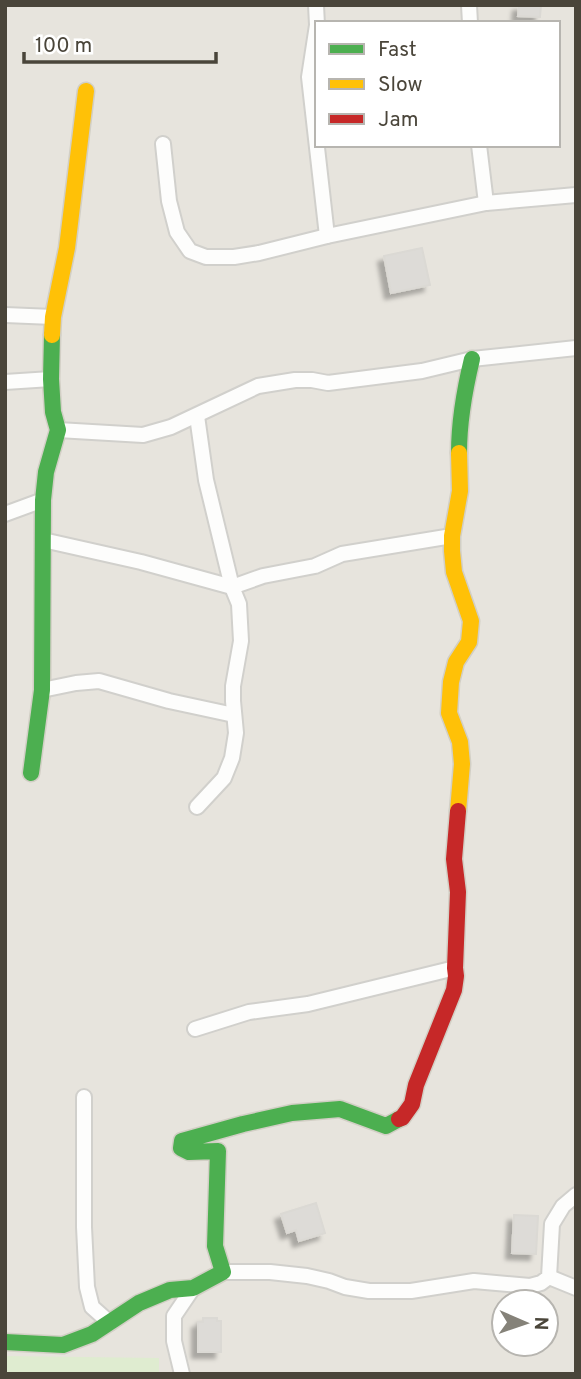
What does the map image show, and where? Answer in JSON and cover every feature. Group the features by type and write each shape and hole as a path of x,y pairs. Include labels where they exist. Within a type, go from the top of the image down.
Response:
{"street":[{"path":"315,38 309,77 315,130"},
{"path":"31,773 43,690 43,499 46,472 58,430 53,412 51,379 53,317 67,248 86,91"},
{"path":"163,144 169,201 177,232 190,251 206,257 234,257 258,253 486,203 576,195"},
{"path":"317,147 327,236"},
{"path":"479,147 486,203"},
{"path":"5,316 53,317"},
{"path":"58,430 143,435 171,428 258,386 295,380 328,383 422,371 472,359 576,348"},
{"path":"223,1272 215,1246 218,1151 189,1152 181,1148 182,1141 292,1113 340,1109 386,1125 402,1118 412,1104 416,1084 454,990 458,892 454,859 462,764 460,742 449,713 450,682 456,662 469,642 471,621 454,572 452,536 460,491 459,431 462,402 472,359"},
{"path":"5,382 51,379"},
{"path":"197,416 206,480 232,587 239,604 241,641 233,686 236,733 232,758 224,778 197,807"},
{"path":"5,514 43,499"},
{"path":"43,540 141,562 232,587 263,576 315,566 342,554 452,536"},
{"path":"43,690 99,681 169,701 234,715"},
{"path":"195,1029 249,1012 308,1004 455,968"},
{"path":"84,1097 87,1287 92,1307 110,1323"},
{"path":"5,1342 63,1345 92,1334 139,1303 170,1290 193,1288 223,1272 270,1272 307,1276 369,1291 411,1291 474,1281 530,1286 541,1283 549,1276 552,1224 563,1206 576,1195"},
{"path":"549,1276 576,1288"},
{"path":"182,1374 174,1341 174,1316 193,1288"}],"shaded area":[{"path":"5,5 576,5 576,1374 5,1374"}],"green space":[{"path":"5,1356 159,1358 159,1374 5,1374"}],"building":[{"path":"519,5 541,5 540,17 518,16"},
{"path":"422,248 430,285 391,293 384,256"},
{"path":"316,1203 325,1233 299,1241 296,1230 287,1233 281,1214"},
{"path":"514,1215 538,1216 536,1254 512,1253"},
{"path":"203,1318 217,1318 217,1321 221,1321 221,1352 198,1352 198,1322 203,1322"}],"traffic: fast":[{"path":"31,773 42,690 43,500 46,472 58,430 53,412 52,335"},
{"path":"459,453 462,406 472,359"},
{"path":"5,1342 63,1345 92,1334 139,1303 170,1290 193,1288 223,1272 215,1246 218,1151 189,1152 181,1148 182,1141 292,1113 340,1109 386,1126 399,1119"}],"traffic: slow":[{"path":"52,335 67,248 86,91"},
{"path":"458,811 462,764 460,742 449,713 451,682 456,662 469,642 471,621 454,572 452,551 460,491 459,453"}],"traffic: jam":[{"path":"399,1119 412,1104 416,1085 454,990 458,892 454,859 458,811"}]}
